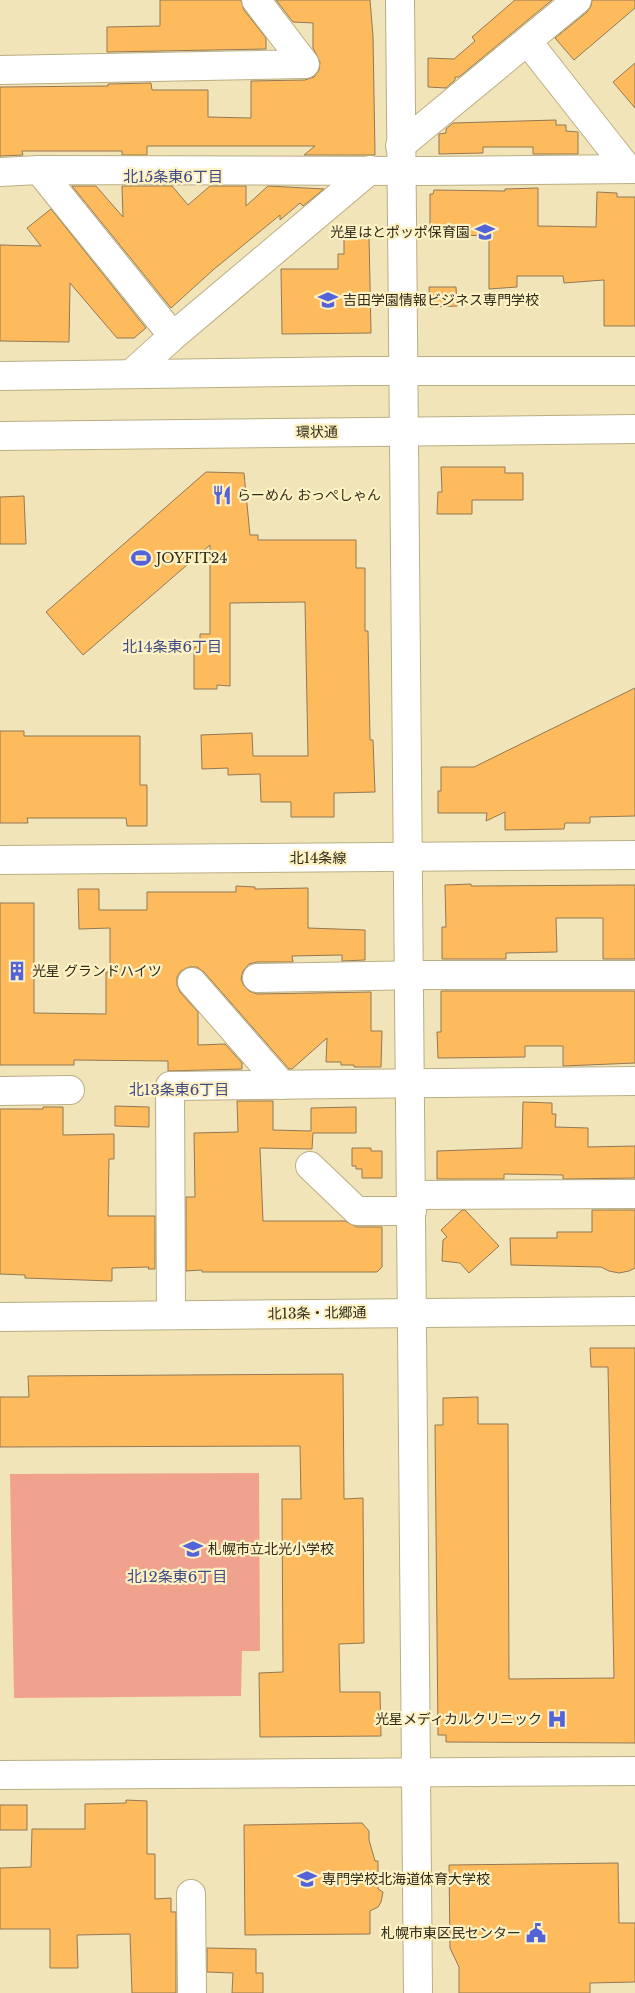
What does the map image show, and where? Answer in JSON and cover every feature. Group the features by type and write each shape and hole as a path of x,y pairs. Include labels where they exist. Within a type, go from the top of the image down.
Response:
{"street":[{"path":"0,70 305,64 256,0"},
{"path":"400,0 418,1993"},
{"path":"401,159 528,42 577,0"},
{"path":"528,42 631,169"},
{"path":"0,172 39,170 370,170 401,159 631,169"},
{"path":"39,170 172,336"},
{"path":"131,374 172,336 370,170"},
{"path":"0,376 635,370"},
{"name":"環状通","path":"0,436 635,429"},
{"name":"北14条線","path":"0,860 635,855"},
{"path":"257,978 635,975"},
{"path":"192,982 282,1085"},
{"path":"170,1315 170,1086 410,1085 635,1081"},
{"path":"0,1090 70,1090"},
{"path":"310,1166 357,1211 411,1203 635,1194"},
{"name":"北13条・北郷通","path":"0,1317 635,1311"},
{"path":"0,1775 635,1771"},
{"path":"191,1894 192,1993"}],"shaded area":[{"path":"259,1473 260,1651 242,1651 241,1696 14,1698 10,1474"}],"building":[{"path":"160,0 241,0 244,10 266,38 266,49 107,52 107,27 160,26"},
{"path":"276,0 370,0 373,36 375,155 304,155 315,146 147,146 147,155 122,155 122,151 22,151 23,155 0,156 0,87 108,86 108,84 151,83 152,90 208,90 208,117 251,118 251,81 305,80 314,77 319,70 320,62 313,48 313,23 293,22"},
{"path":"515,0 552,0 459,77 455,77 455,80 446,88 428,87 428,58 454,59 475,41 472,37"},
{"path":"592,0 635,0 635,8 574,60 555,38 587,12"},
{"path":"635,63 635,108 613,82"},
{"path":"556,120 556,125 566,125 566,131 578,132 578,154 533,154 533,147 483,147 483,153 439,154 439,134 446,133 446,129 453,123"},
{"path":"72,186 96,186 123,217 122,186 172,186 188,205 210,186 246,186 246,206 268,186 324,189 303,206 300,203 280,220 280,215 213,270 171,308"},
{"path":"538,188 538,226 596,227 597,192 617,193 617,197 635,197 635,326 604,326 604,280 564,283 563,276 517,276 517,287 489,289 489,236 430,234 430,194 433,194 434,190 505,191 505,189"},
{"path":"51,209 146,328 134,338 117,338 70,283 69,342 0,341 0,245 41,246 27,228"},
{"path":"344,236 369,236 371,333 282,334 281,269 338,269 338,254 344,254"},
{"path":"429,287 456,287 457,306 430,307"},
{"path":"441,467 505,467 505,473 523,473 523,500 472,500 472,514 437,514 438,492 442,492"},
{"path":"206,472 244,473 250,535 258,535 258,540 356,540 356,568 365,568 365,631 368,631 370,740 373,740 375,792 334,793 334,817 291,817 291,802 261,802 260,774 228,775 228,768 202,769 201,735 252,733 253,756 308,756 305,602 230,603 230,686 217,685 217,689 194,689 194,647 200,647 200,634 210,634 210,545 83,655 46,612"},
{"path":"24,496 26,544 0,544 0,497"},
{"path":"635,688 635,816 590,817 590,823 565,823 564,829 505,830 505,812 486,821 487,813 438,813 438,791 441,791 441,767 474,767"},
{"path":"0,731 24,731 24,736 140,736 140,785 147,785 147,826 127,826 126,818 27,818 28,823 0,823"},
{"path":"471,884 471,886 635,885 635,959 603,959 603,918 556,918 557,952 506,953 506,959 442,959 442,927 446,927 445,885"},
{"path":"236,886 255,887 255,889 308,888 308,928 365,930 365,960 342,961 342,955 292,956 293,962 257,962 249,964 243,971 241,979 249,991 257,994 371,992 371,1031 382,1031 381,1067 354,1067 354,1065 341,1065 341,1062 326,1062 327,1038 292,1069 289,1069 204,972 197,967 189,967 181,971 177,977 177,985 180,992 198,1012 198,1045 225,1044 242,1063 242,1069 168,1071 168,1061 74,1060 74,1065 0,1065 0,903 34,903 34,1013 106,1014 106,972 110,972 110,928 79,929 78,889 99,889 99,910 147,910 147,892 236,892"},
{"path":"441,991 635,991 635,1063 563,1066 563,1046 525,1046 525,1057 438,1058 437,1032 441,1032"},
{"path":"237,1101 273,1101 273,1130 311,1131 311,1108 356,1107 356,1133 313,1133 312,1149 260,1148 263,1221 345,1221 357,1227 382,1227 382,1267 377,1272 186,1271 186,1197 195,1197 194,1133 238,1132"},
{"path":"523,1102 552,1103 552,1114 556,1114 555,1127 588,1128 588,1147 635,1146 635,1178 563,1179 563,1175 504,1174 504,1179 437,1179 437,1151 522,1148"},
{"path":"115,1106 149,1107 149,1127 115,1126"},
{"path":"43,1107 63,1107 63,1135 114,1134 114,1159 109,1159 108,1216 155,1216 155,1269 148,1269 149,1267 112,1268 112,1281 25,1278 25,1275 0,1274 0,1109 43,1109"},
{"path":"352,1148 371,1148 371,1151 382,1151 382,1178 362,1178 362,1169 356,1169 356,1166 352,1166"},
{"path":"462,1210 465,1210 499,1246 469,1273 460,1263 442,1261 443,1240 447,1237 441,1230"},
{"path":"592,1210 635,1210 635,1268 619,1273 601,1267 511,1265 510,1238 557,1238 557,1232 592,1232"},
{"path":"590,1348 635,1348 635,1743 446,1742 446,1735 438,1735 435,1425 443,1425 443,1398 478,1397 478,1424 508,1424 509,1679 614,1678 608,1367 591,1367"},
{"path":"343,1374 344,1499 363,1498 364,1643 339,1644 340,1692 380,1692 381,1736 260,1737 259,1673 283,1672 282,1499 301,1499 300,1446 0,1447 0,1397 29,1397 28,1376"},
{"path":"126,1800 147,1801 147,1854 155,1854 155,1899 171,1898 171,1912 176,1912 176,1993 132,1993 130,1934 77,1935 78,1968 50,1968 50,1929 0,1929 0,1868 31,1867 32,1829 85,1829 85,1804 126,1803"},
{"path":"0,1805 27,1805 27,1830 0,1830"},
{"path":"362,1823 369,1831 369,1840 375,1861 378,1861 378,1889 383,1892 378,1907 370,1911 370,1934 245,1935 244,1825"},
{"path":"618,1863 619,1923 635,1923 635,1982 590,1983 590,1993 459,1993 459,1967 450,1948 449,1865"},
{"path":"207,1948 256,1949 256,1973 263,1973 263,1993 232,1993 233,1973 207,1972"}],"place":[{"name":"光星はとポッポ保育園","path":"485,232"},
{"name":"吉田学園情報ビジネス専門学校","path":"328,300"},
{"name":"らーめん おっぺしゃん","path":"222,495"},
{"name":"JOYFIT24","path":"141,558"},
{"name":"光星 グランドハイツ","path":"17,971"},
{"name":"札幌市立北光小学校","path":"193,1549"},
{"name":"光星メディカルクリニック","path":"557,1719"},
{"name":"専門学校北海道体育大学校","path":"307,1879"},
{"name":"札幌市東区民センター","path":"536,1933"}],"district":[{"name":"北15条東6丁目","path":"173,177"},
{"name":"北14条東6丁目","path":"172,647"},
{"name":"北13条東6丁目","path":"179,1090"},
{"name":"北12条東6丁目","path":"177,1577"}]}
